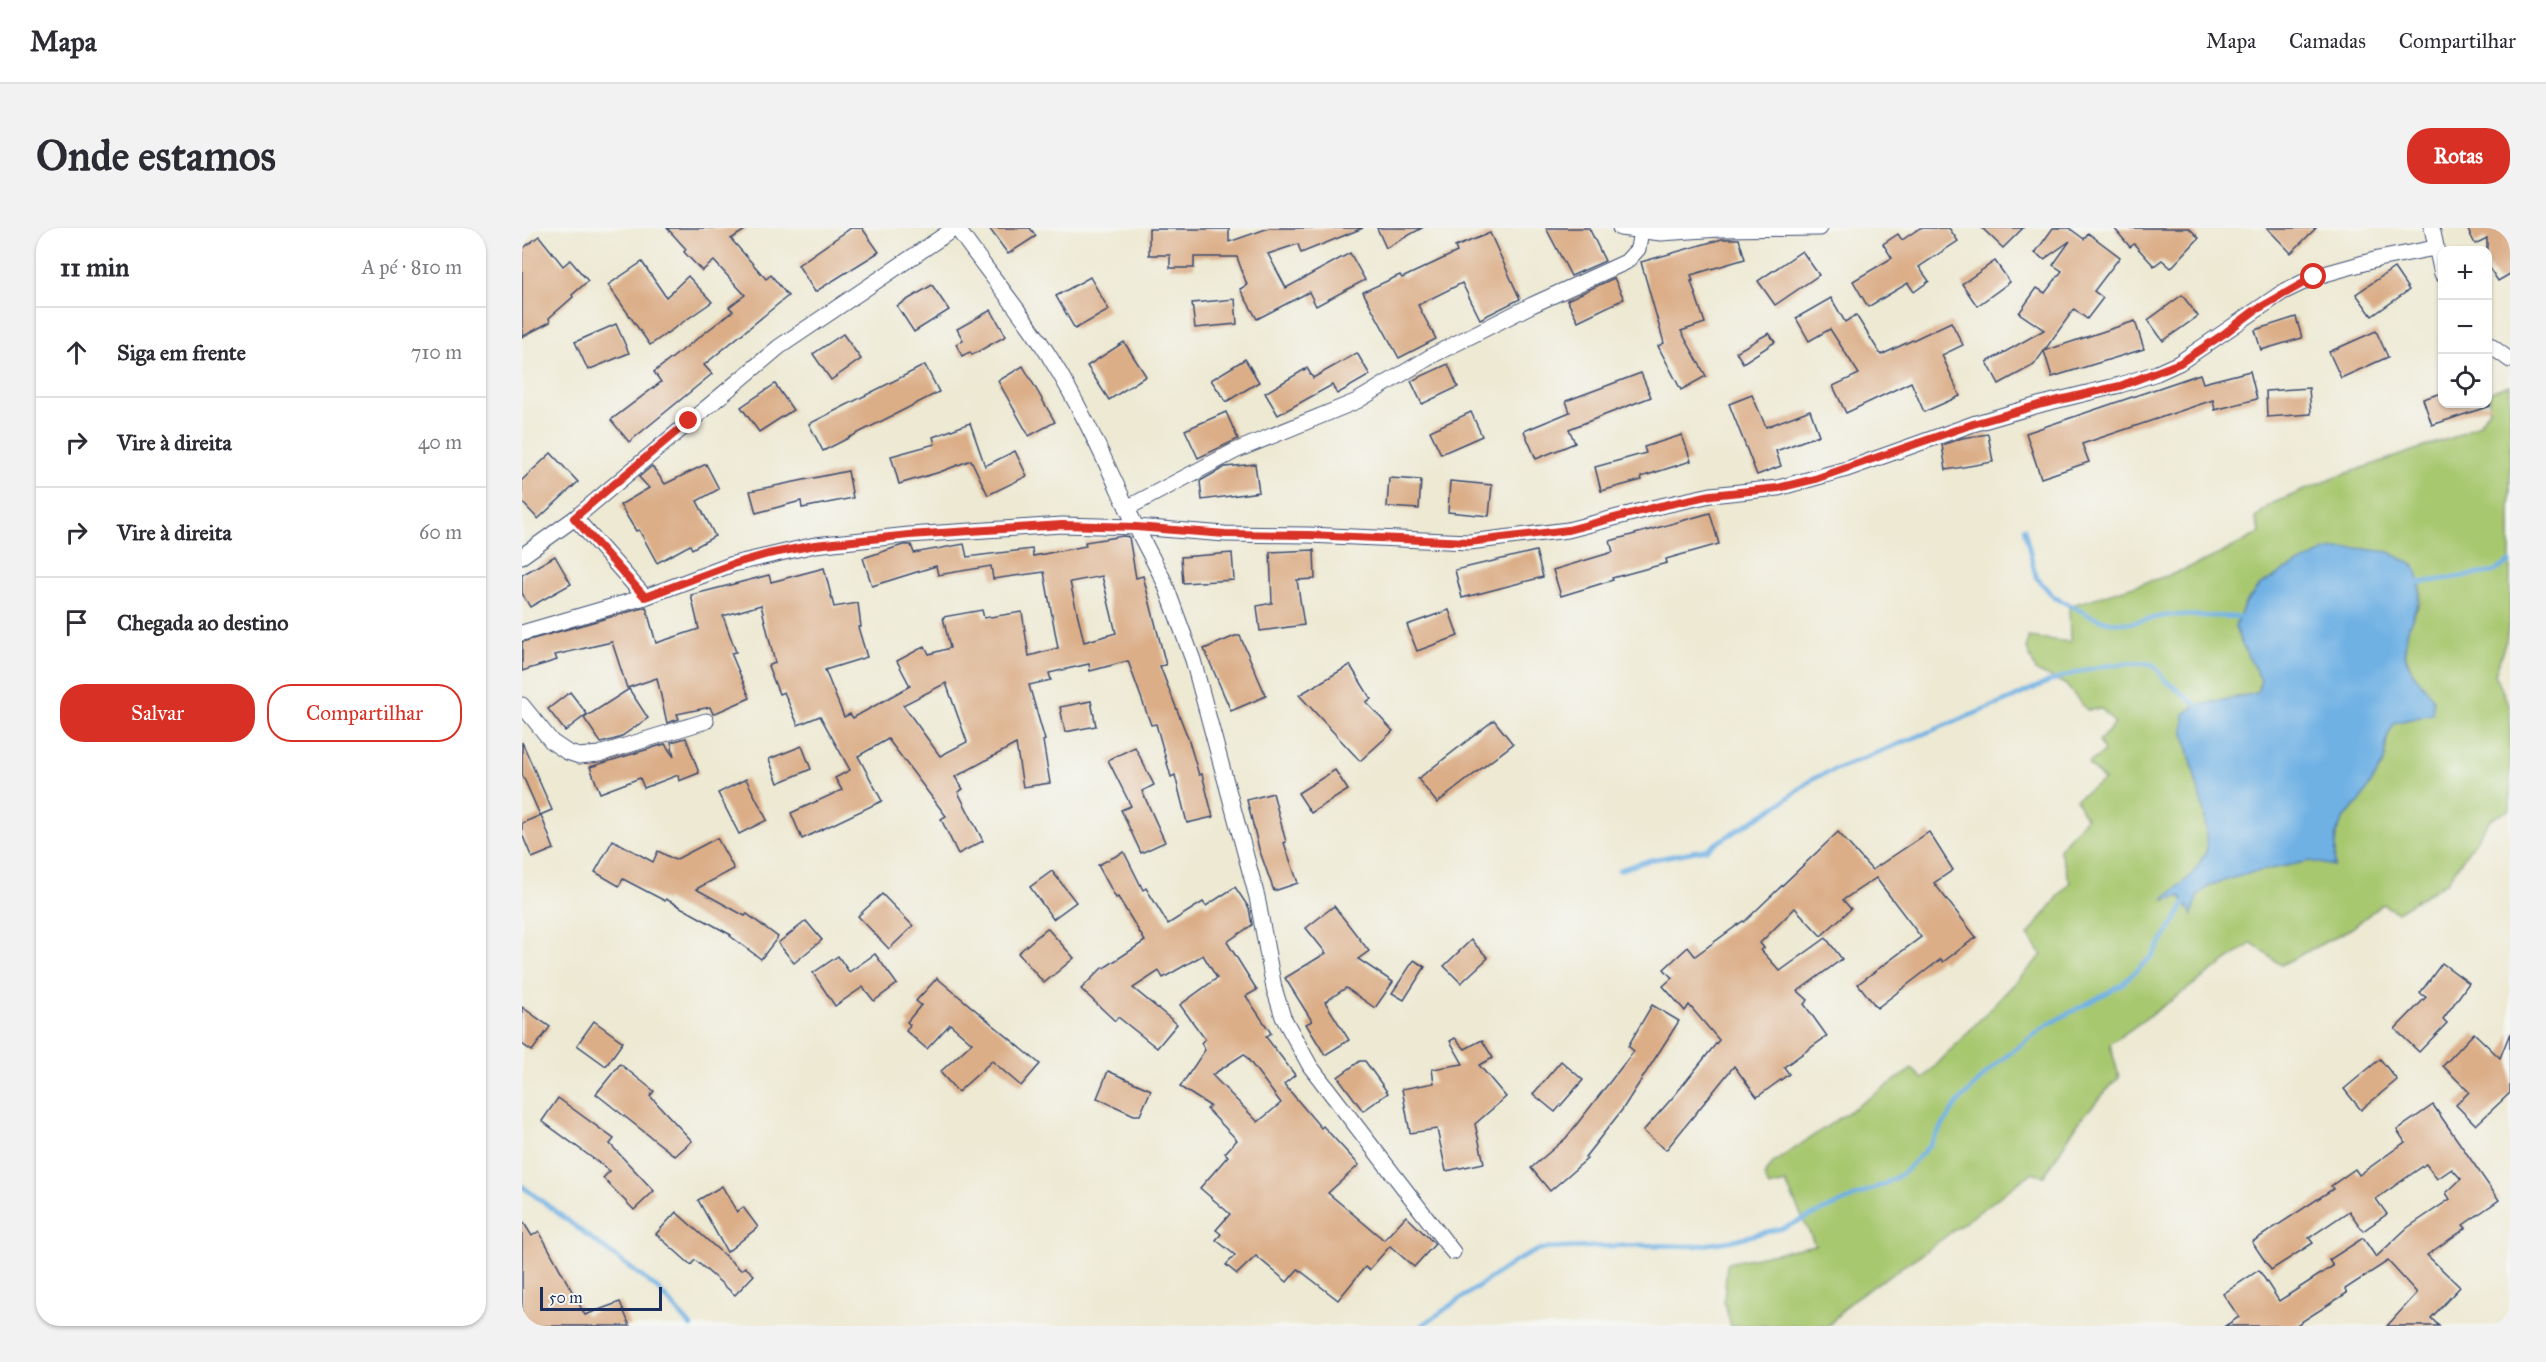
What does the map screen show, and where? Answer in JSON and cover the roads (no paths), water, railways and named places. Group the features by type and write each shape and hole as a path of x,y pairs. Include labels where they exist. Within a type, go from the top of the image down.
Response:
{"street":[{"path":"522,556 574,518 779,347 956,228 993,281 1033,331 1063,378 1093,433 1136,527 1164,580 1193,660 1257,897 1274,988 1283,1017 1310,1066 1453,1252"},
{"path":"1620,228 1661,233 1720,229 1820,228"},
{"path":"2432,228 2438,259"},
{"path":"1127,508 1235,451 1358,401 1435,354 1532,305 1626,262 1638,249 1641,230"},
{"path":"522,633 645,597 733,564 815,545 909,535 1062,525 1136,527 1225,534 1469,542 1568,530 1711,495 1778,488 1847,469 1973,424 2042,404 2120,386 2157,373 2180,363 2254,311 2314,277 2378,259 2435,248"},
{"path":"2492,347 2510,360"},
{"path":"574,518 645,597"},
{"path":"522,705 552,742 567,752 579,756 599,754 706,721"}],"water":[{"path":"2356,548 2389,552 2415,566 2420,590 2408,629 2405,652 2413,673 2433,700 2432,714 2394,723 2387,738 2384,762 2361,800 2344,818 2336,833 2334,866 2310,861 2250,873 2210,885 2197,896 2192,915 2181,896 2163,900 2193,874 2207,850 2205,816 2184,733 2184,714 2195,706 2257,693 2261,680 2235,627 2244,605 2259,586 2285,570 2328,550"}],"waterway":[{"path":"2024,528 2036,577 2054,597 2093,617 2109,622 2130,623 2169,615 2243,617"},
{"path":"2417,583 2493,572 2510,562"},
{"path":"1619,870 1650,860 1707,849 1784,801 1814,778 2080,671 2116,664 2153,664 2165,680 2199,707"},
{"path":"1421,1326 1514,1262 1540,1249 1641,1245 1695,1246 1730,1241 1786,1227 1886,1183 1902,1174 1929,1146 1957,1104 1996,1064 2047,1025 2121,985 2153,955 2187,899"},
{"path":"522,1186 658,1289 691,1326"}]}
